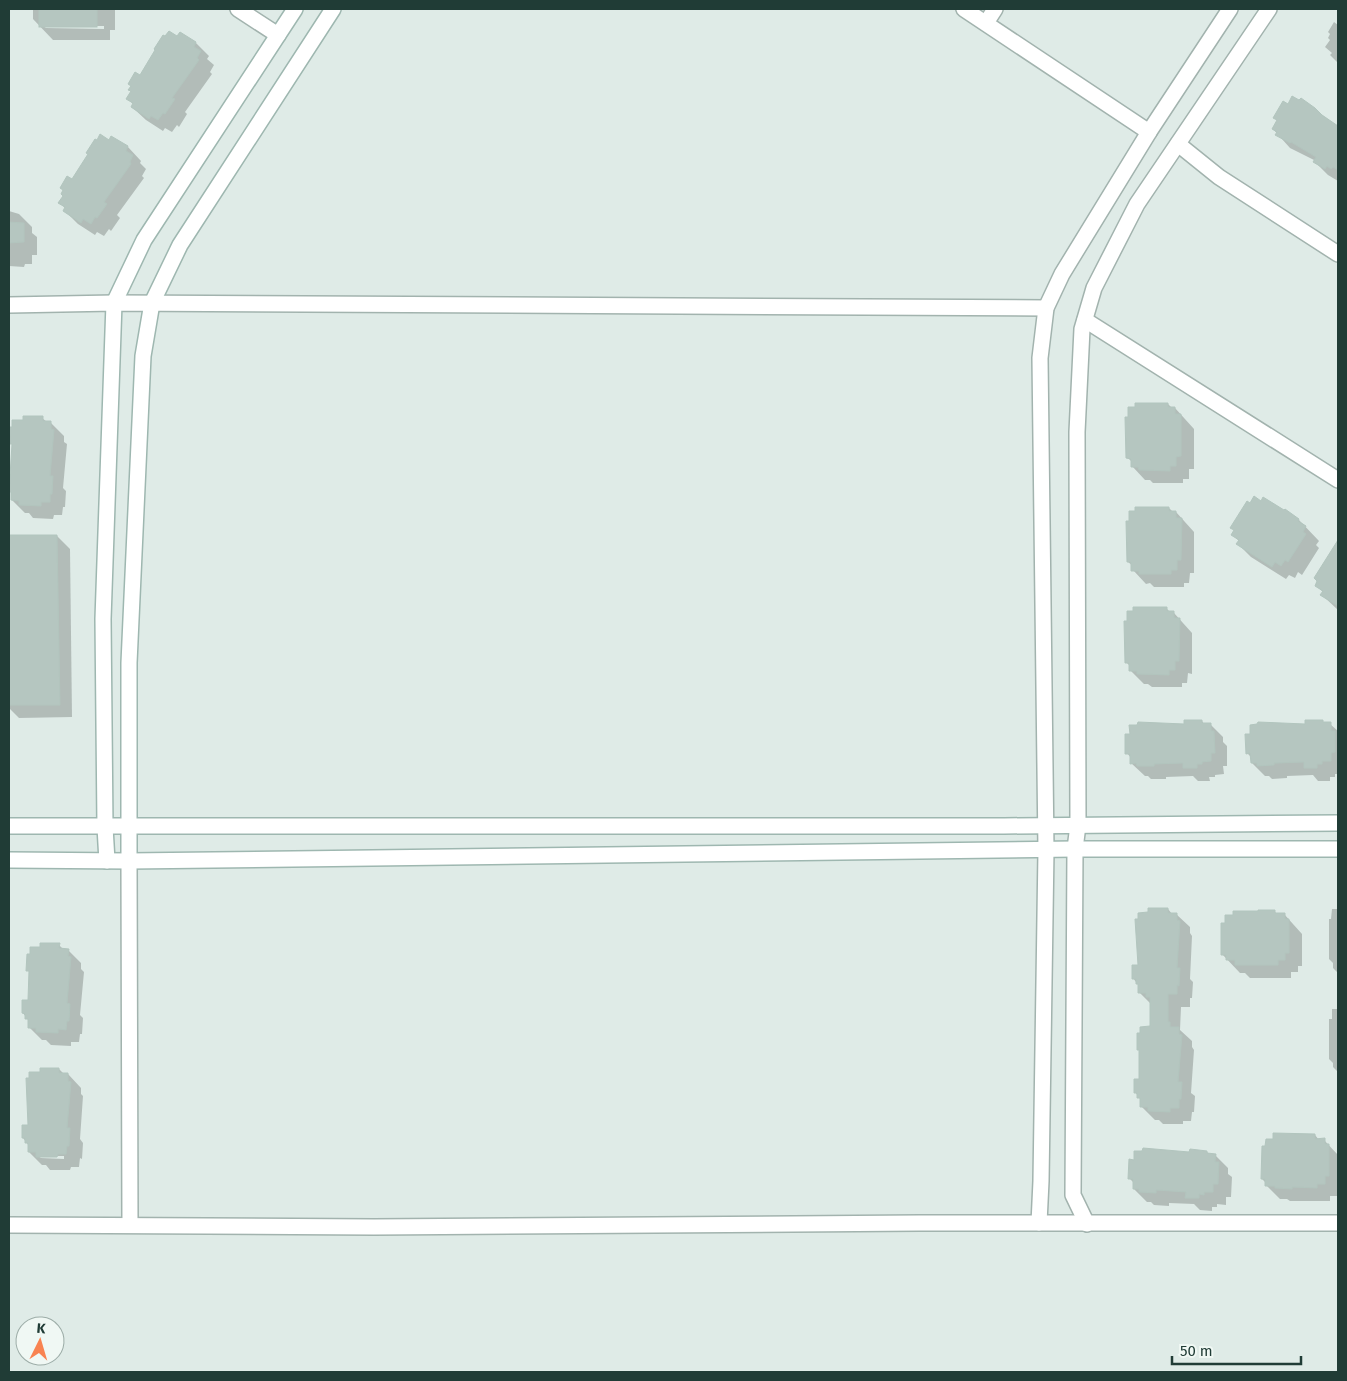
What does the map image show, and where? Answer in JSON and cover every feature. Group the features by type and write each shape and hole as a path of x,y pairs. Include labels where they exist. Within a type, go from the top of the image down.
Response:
{"street":[{"path":"238,9 278,35"},
{"path":"107,861 105,827 104,619 114,303 144,240 295,9"},
{"path":"130,1225 129,663 143,356 152,304 180,245 333,9"},
{"path":"964,9 1149,132"},
{"path":"986,23 995,9"},
{"path":"1039,1223 1046,850 1040,358 1046,308 1062,274 1149,132 1230,9"},
{"path":"1087,1224 1073,1195 1074,849 1078,825 1077,432 1082,329 1094,288 1137,204 1269,9"},
{"path":"1178,144 1219,177 1338,254"},
{"path":"9,305 114,303 1046,308"},
{"path":"1085,320 1338,480"},
{"path":"9,826 1338,823"},
{"path":"9,860 129,861 1074,849 1338,849"},
{"path":"9,1225 374,1227 919,1222 1087,1224 1338,1223"}],"building":[{"path":"39,9 97,9 97,27 39,27"},
{"path":"169,31 177,36 180,32 196,42 194,47 201,51 197,58 199,60 172,98 175,99 165,114 163,113 158,120 151,116 149,119 131,107 133,103 126,99 131,91 128,90 131,86 128,84 135,72 140,75 163,35 165,36"},
{"path":"1292,96 1299,100 1301,98 1338,126 1338,170 1327,166 1325,169 1313,162 1316,157 1275,135 1277,132 1272,129 1277,120 1273,118 1283,101 1288,104"},
{"path":"100,134 109,140 111,136 128,146 126,151 133,155 131,164 104,202 107,204 97,218 95,217 91,224 83,219 81,223 63,211 65,207 58,203 63,196 61,194 63,190 60,188 67,176 72,179 88,154 86,153"},
{"path":"9,222 24,223 24,242 9,243"},
{"path":"1135,403 1168,403 1168,407 1175,407 1175,414 1181,414 1181,456 1176,457 1176,466 1170,466 1170,471 1139,470 1138,467 1131,467 1131,459 1126,458 1125,417 1128,417 1128,407 1135,407"},
{"path":"23,416 43,416 43,421 51,421 51,429 54,430 50,476 53,476 52,494 50,494 50,502 41,502 41,506 19,505 19,501 11,500 11,492 9,492 12,444 10,444 9,427 12,427 12,420 23,420"},
{"path":"1254,496 1261,501 1263,497 1285,509 1306,526 1303,532 1306,534 1288,562 1285,560 1281,566 1275,562 1272,567 1236,544 1239,540 1231,535 1234,530 1230,528 1247,501 1250,503"},
{"path":"1135,507 1169,507 1169,511 1176,511 1176,518 1182,518 1181,560 1177,560 1177,570 1171,570 1171,574 1139,574 1139,571 1131,571 1131,562 1127,562 1126,521 1129,521 1129,511 1135,511"},
{"path":"9,535 57,535 60,705 9,705"},
{"path":"1338,540 1338,606 1320,595 1323,591 1315,586 1317,581 1314,578"},
{"path":"1133,607 1167,607 1167,611 1174,611 1174,618 1180,618 1179,661 1175,661 1175,670 1169,670 1169,675 1137,674 1137,671 1129,671 1129,663 1125,663 1124,621 1127,621 1127,611 1133,611"},
{"path":"1184,720 1202,720 1202,723 1211,723 1211,731 1214,731 1215,753 1211,753 1211,761 1197,764 1197,768 1183,768 1183,763 1154,764 1154,766 1130,764 1130,754 1125,754 1125,734 1130,734 1129,725 1137,725 1138,722 1184,724"},
{"path":"1305,720 1331,722 1331,731 1335,731 1335,752 1331,753 1331,761 1322,761 1322,764 1317,764 1317,768 1304,768 1304,762 1274,763 1274,765 1257,766 1257,763 1251,763 1250,753 1246,754 1245,734 1250,734 1250,725 1257,724 1258,722 1305,724"},
{"path":"1148,908 1168,908 1168,913 1177,913 1177,920 1180,921 1177,968 1180,968 1179,986 1177,985 1177,994 1168,994 1168,1022 1170,1022 1170,1027 1179,1027 1179,1034 1182,1035 1178,1082 1182,1082 1179,1108 1170,1108 1170,1112 1148,1111 1148,1107 1140,1107 1140,1098 1137,1098 1137,1093 1134,1093 1134,1079 1139,1079 1137,1033 1140,1033 1140,1027 1150,1026 1150,997 1146,997 1146,993 1138,993 1136,979 1132,979 1132,965 1138,965 1135,919 1138,919 1138,913 1148,912"},
{"path":"1275,910 1275,913 1285,913 1285,919 1289,919 1289,953 1285,953 1285,960 1278,960 1278,965 1235,965 1235,960 1226,960 1226,955 1221,955 1221,923 1225,923 1225,915 1233,915 1233,911"},
{"path":"40,943 60,943 59,948 69,949 68,956 71,957 67,1003 70,1004 69,1021 67,1021 66,1030 58,1029 58,1033 36,1032 36,1028 28,1028 28,1019 25,1019 25,1014 22,1013 22,1000 28,1000 29,971 26,971 27,954 30,954 30,947 40,947"},
{"path":"40,1068 59,1068 59,1073 68,1073 68,1081 71,1082 67,1128 70,1128 69,1146 67,1146 66,1154 58,1154 57,1157 36,1157 36,1152 28,1152 28,1143 25,1143 25,1138 22,1138 22,1125 28,1125 26,1078 29,1078 29,1072 40,1072"},
{"path":"1273,1133 1315,1134 1315,1139 1325,1138 1325,1144 1329,1144 1329,1176 1325,1176 1325,1184 1317,1184 1317,1188 1292,1187 1292,1189 1265,1186 1265,1179 1261,1179 1262,1146 1265,1146 1266,1139 1273,1139"},
{"path":"1143,1148 1189,1152 1190,1149 1216,1154 1215,1162 1219,1162 1218,1184 1213,1184 1213,1192 1204,1192 1204,1195 1199,1194 1199,1198 1185,1198 1186,1192 1156,1190 1156,1193 1139,1192 1139,1189 1133,1189 1133,1179 1128,1179 1129,1159 1134,1160 1134,1151 1142,1151"}]}
